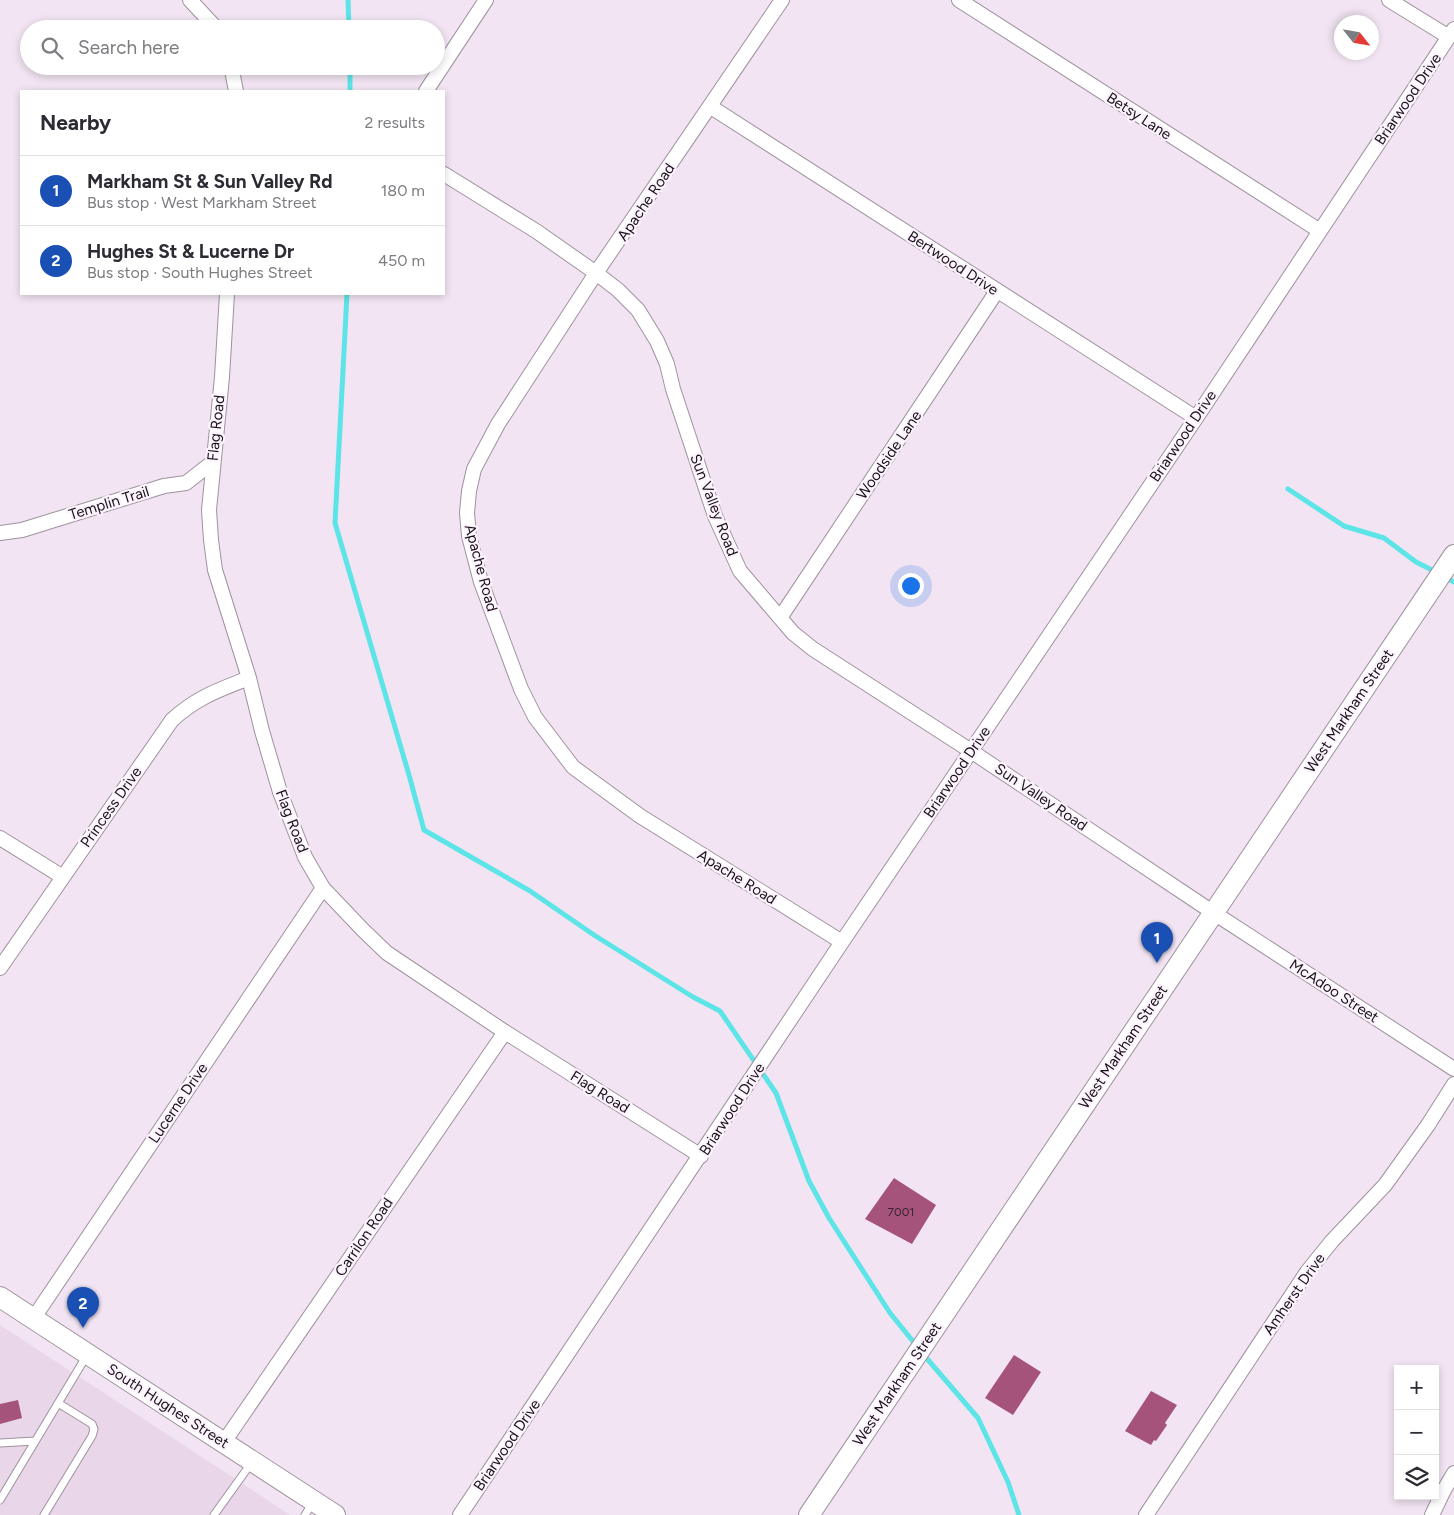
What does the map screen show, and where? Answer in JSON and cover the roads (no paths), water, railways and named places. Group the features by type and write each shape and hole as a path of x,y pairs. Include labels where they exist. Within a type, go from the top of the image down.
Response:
{"main road":[{"name":"West Markham Street","path":"809,1515 1445,568"},
{"name":"South Hughes Street","path":"0,1297 252,1461 309,1508 335,1515"}],"street":[{"path":"190,0 209,20"},
{"path":"445,62 486,0"},
{"name":"Apache Road","path":"782,0 596,274 498,424 474,469 467,513 469,536 481,582 521,689 534,716 574,767 648,822 842,942"},
{"name":"Betsy Lane","path":"959,0 1320,231"},
{"path":"1389,0 1451,33"},
{"name":"Briarwood Drive","path":"460,1515 842,942 1196,418 1451,33"},
{"path":"233,75 236,90"},
{"path":"427,90 437,75"},
{"name":"Bertwood Drive","path":"711,107 1196,418"},
{"name":"Sun Valley Road","path":"445,175 536,231 618,290 638,310 657,341 667,364 699,470 724,536 740,571 794,633 814,649 1214,913"},
{"name":"Woodside Lane","path":"780,618 997,291"},
{"name":"Flag Road","path":"227,295 222,377 209,510 215,570 249,678 280,792 305,857 323,888 387,953 505,1032 701,1156"},
{"name":"Templin Trail","path":"0,533 22,530 164,486 186,482 213,462"},
{"name":"Princess Drive","path":"0,968 172,720 186,707 203,696 249,678"},
{"path":"0,838 63,877"},
{"name":"Lucerne Drive","path":"33,1319 323,888"},
{"name":"McAdoo Street","path":"1214,913 1454,1069"},
{"name":"Carrilon Road","path":"224,1442 505,1032"},
{"name":"Amherst Drive","path":"1146,1515 1307,1272 1341,1231 1385,1185 1428,1125 1454,1084"},
{"path":"1432,1515 1454,1473"}],"lane":[{"path":"0,1500 87,1354"},
{"path":"44,1515 92,1436 94,1429 92,1424 58,1403"},
{"path":"0,1443 35,1441"},
{"path":"214,1515 252,1461"}],"waterway":[{"path":"348,0 349,20"},
{"path":"350,75 350,90"},
{"path":"347,295 335,523 424,830 530,891 594,935 693,997 720,1011 776,1093 809,1181 829,1218 890,1313 916,1345"},
{"path":"1288,489 1344,526 1384,538 1416,562 1436,572"},
{"path":"1443,576 1454,582"},
{"path":"923,1354 978,1418 1008,1482 1019,1515"}],"place":[{"name":"Markham St & Sun Valley Rd","path":"1157,963"},
{"name":"Hughes St & Lucerne Dr","path":"83,1328"}]}
